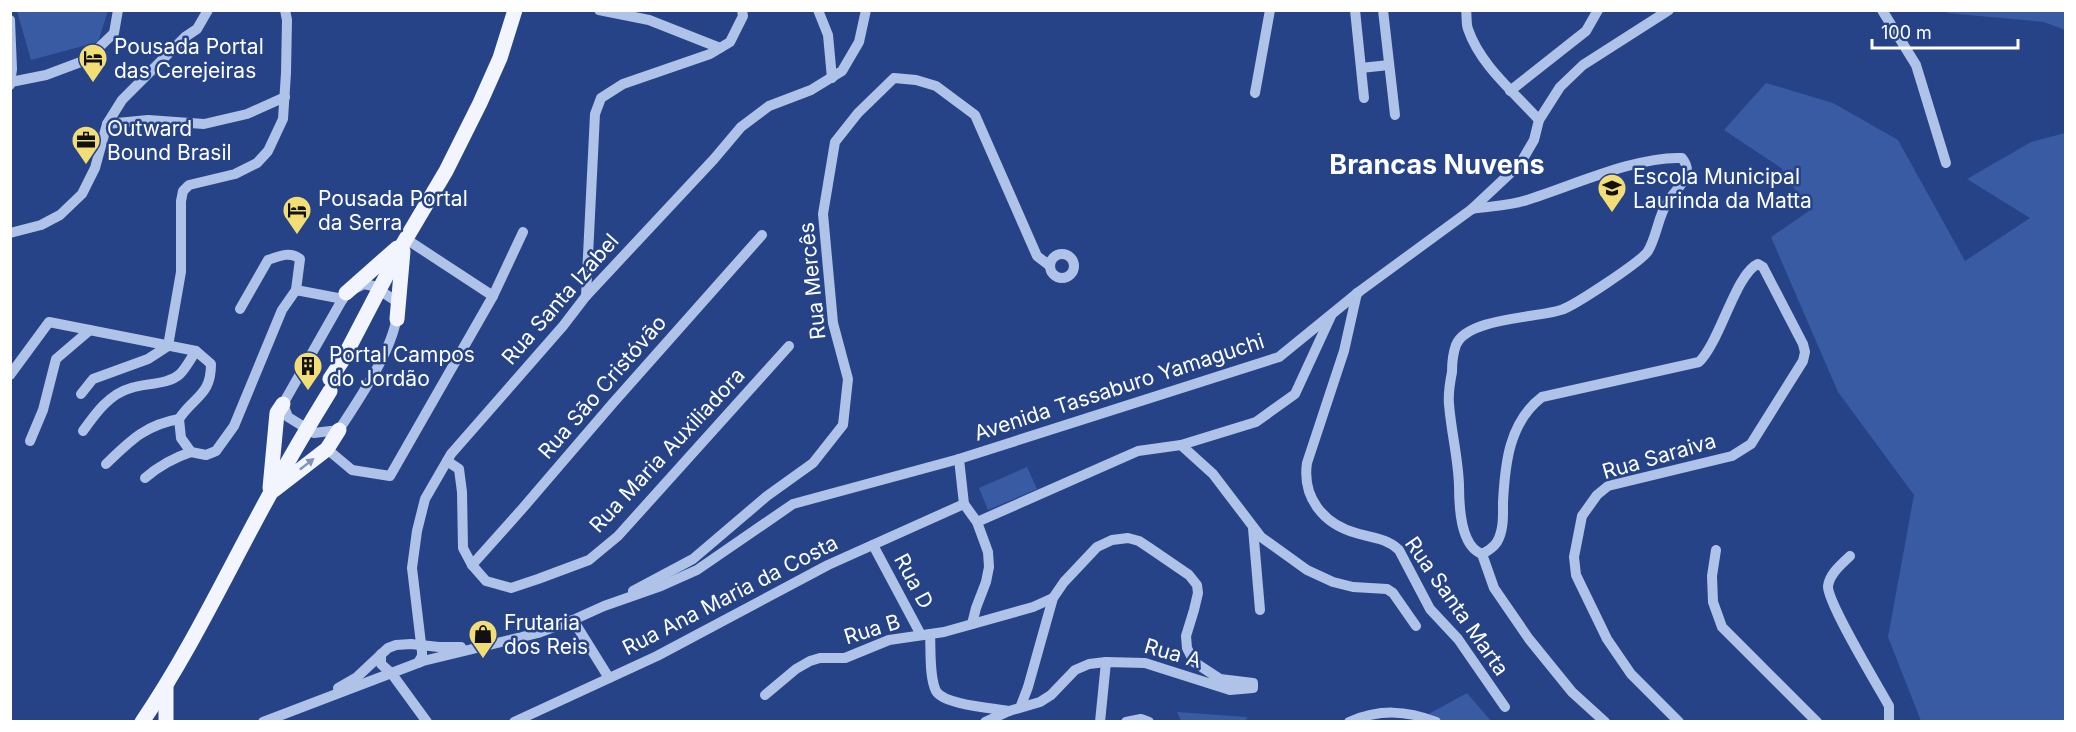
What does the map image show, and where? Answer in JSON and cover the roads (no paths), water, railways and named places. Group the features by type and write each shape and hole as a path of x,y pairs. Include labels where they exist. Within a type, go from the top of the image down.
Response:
{"main road":[{"path":"143,722 166,687 222,587 405,241 447,171 500,58 515,10"},
{"path":"344,296 405,241"},
{"path":"397,319 405,241"},
{"path":"270,494 277,414 283,404"},
{"path":"270,494 327,449 339,430"},
{"path":"166,687 166,722"},
{"path":"143,722 155,719 161,722"}],"street":[{"path":"10,20 11,84 46,75 86,60 114,33 118,10"},
{"path":"10,233 41,225 60,216 82,194 95,168 107,124 122,100 185,37 197,29 208,10"},
{"path":"81,394 93,379 148,359 168,346 181,272 183,192 189,184 235,174 257,163 268,151 283,119 287,20 285,10"},
{"path":"599,10 628,13 720,48"},
{"path":"586,296 595,114 601,98 623,84 710,54 730,42 743,16 742,10"},
{"path":"818,10 828,34 832,78 842,71 859,42 866,10"},
{"path":"1255,93 1270,10"},
{"path":"1383,10 1395,115"},
{"path":"1466,10 1467,28 1481,55 1510,91 1539,120"},
{"path":"1510,91 1586,31 1598,10"},
{"name":"Avenida Tassaburo Yamaguchi","path":"482,646 538,633 604,606 635,597 697,570 793,504 959,459 1279,357 1358,293 1472,209 1520,164 1534,140 1539,120 1560,87 1583,65 1670,10"},
{"path":"1882,10 1916,65 1946,162"},
{"path":"1358,11 1364,98"},
{"path":"1361,68 1389,65"},
{"name":"Rua Santa Izabel","path":"418,663 422,656 412,568 417,531 425,499 447,461 586,296 741,127 769,106 811,90 832,78"},
{"name":"Rua Mercês","path":"604,606 693,559 767,496 813,463 843,425 848,379 833,323 823,214 835,142 858,113 894,78 916,80 936,86 975,115 1037,256 1050,266"},
{"path":"107,124 147,120 204,124 247,114 285,97"},
{"path":"1472,209 1524,202 1628,167 1670,158 1682,158 1686,164 1684,183 1668,201 1647,252 1637,262 1579,302 1562,310 1470,330 1456,345 1448,401 1459,462 1460,510 1470,545 1482,554 1494,588 1529,639 1572,692 1605,722"},
{"path":"327,449 352,470 390,476 493,296 523,232"},
{"name":"Rua São Cristóvão","path":"472,565 762,235"},
{"path":"405,241 493,296"},
{"path":"145,478 172,458 191,452 206,455 216,451 234,426 282,310 296,290 300,259 295,255 285,255 268,260 240,309"},
{"name":"Rua Saraiva","path":"1482,554 1497,542 1502,527 1509,448 1517,428 1534,403 1542,397 1554,394 1699,362 1711,346 1752,266 1758,264 1763,267 1805,352 1803,361 1787,389 1751,444 1732,456 1608,486 1597,495 1582,516 1574,557 1576,575 1607,639 1631,674 1679,722"},
{"path":"364,284 380,290 396,301 398,309 397,319 386,350 339,430 314,434 288,417 283,404 344,296 364,284"},
{"path":"296,290 344,296"},
{"name":"Rua Santa Marta","path":"1358,293 1344,351 1307,463 1305,478 1316,507 1326,519 1354,533 1380,538 1393,544 1399,550 1430,609 1458,639 1505,707"},
{"path":"977,522 1138,451 1181,445 1256,422 1295,394 1333,313"},
{"path":"10,375 50,322 196,351 211,364 210,378 205,393 179,419 153,426 139,434 106,464"},
{"path":"30,441 43,410 56,359 90,330"},
{"name":"Rua Maria Auxiliadora","path":"472,565 486,581 511,588 589,560 618,536 789,346"},
{"path":"83,431 96,412 115,395 129,388 165,381 179,375 196,351"},
{"path":"179,419 181,438 191,452"},
{"path":"1181,445 1213,474 1261,537 1307,570 1333,582 1353,587 1387,589 1394,593 1416,626"},
{"path":"959,459 964,504 977,522 988,552 989,567 986,582 972,624"},
{"path":"447,461 459,469 462,492 463,548 472,565"},
{"name":"Rua Ana Maria da Costa","path":"514,722 657,656 828,565 964,504"},
{"path":"1253,528 1260,610"},
{"name":"Rua A","path":"985,722 1009,711 1041,702 1075,670 1089,664 1144,663 1230,690 1252,687 1253,683 1220,679 1194,662 1187,648 1186,636 1198,593 1197,585 1189,575 1139,541 1128,538 1112,540 1097,548 1064,582 1053,598"},
{"name":"Rua D","path":"873,545 926,634 936,691 943,697 959,702 1009,711"},
{"path":"1716,550 1712,576 1713,602 1722,627 1817,722"},
{"path":"1850,556 1831,576 1828,588 1837,611 1889,706 1889,722"},
{"path":"1020,708 1053,598"},
{"name":"Rua B","path":"765,695 796,669 810,661 820,658 845,658 890,640 972,624 1033,607 1053,598"},
{"path":"573,620 609,678"},
{"path":"320,700 357,677 381,654 396,645 482,646"},
{"path":"263,722 418,663 482,646"},
{"path":"381,654 381,664 392,674 427,722"},
{"path":"1100,722 1106,662"},
{"path":"1349,722 1361,717 1402,712 1436,722"},
{"path":"1126,722 1141,719 1149,722"}],"place":[{"name":"Pousada Portal das Cerejeiras","path":"93,84"},
{"name":"Outward Bound Brasil","path":"86,166"},
{"name":"Escola Municipal Laurinda da Matta","path":"1612,214"},
{"name":"Pousada Portal da Serra","path":"297,236"},
{"name":"Portal Campos do Jordão","path":"308,392"},
{"name":"Frutaria dos Reis","path":"483,660"}],"district":[{"name":"Brancas Nuvens","path":"1437,164"}]}
